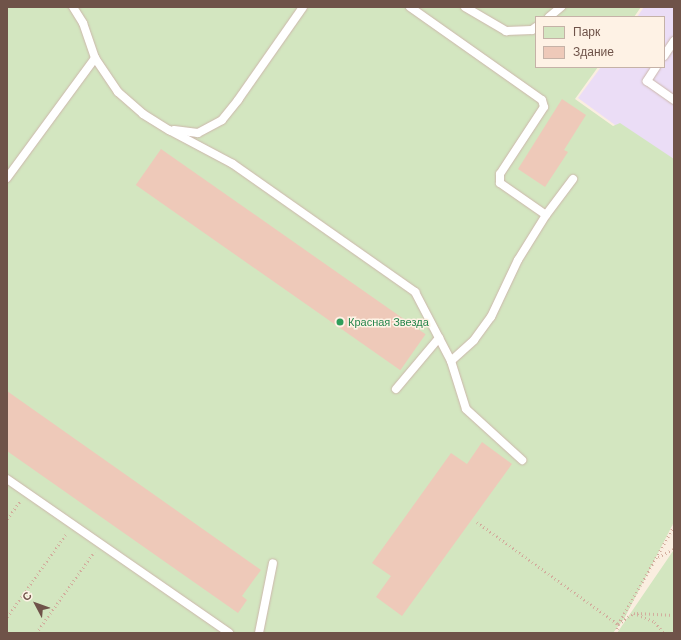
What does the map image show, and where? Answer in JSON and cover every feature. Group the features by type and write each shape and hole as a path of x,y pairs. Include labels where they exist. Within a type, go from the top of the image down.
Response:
{"lane":[{"path":"73,7 83,23 95,58 118,92 143,114 169,130 233,164 415,292 451,361 466,409 522,460"},
{"path":"169,130 198,133 222,120 238,100 303,7"},
{"path":"410,7 542,100 544,107 500,174 500,183 546,215"},
{"path":"465,7 506,31 532,30 535,28"},
{"path":"550,16 561,7"},
{"path":"665,54 674,41"},
{"path":"7,178 95,58"},
{"path":"655,68 647,81 674,100"},
{"path":"451,361 474,340 491,316 518,260 546,215 573,179"},
{"path":"396,389 439,338"},
{"path":"7,479 229,633"},
{"path":"259,633 273,563"}],"path":[{"path":"7,519 26,492"},
{"path":"7,510 11,514"},
{"path":"477,522 618,624"},
{"path":"7,617 72,524"},
{"path":"617,632 618,624 674,526"},
{"path":"36,633 100,543"},
{"path":"657,557 674,549"},
{"path":"618,624 634,613 674,615"},
{"path":"634,613 655,622 664,633"}],"shaded area":[{"path":"644,7 674,7 674,168 578,98 600,68 665,68 665,16 638,16"}],"green space":[{"name":"Красная Звезда","path":"7,7 641,7 635,16 535,16 535,68 597,68 575,99 613,126 620,123 674,159 674,522 624,619 613,633 7,633"},
{"path":"674,548 674,633 617,633 673,551"}],"building":[{"path":"562,99 586,115 564,150 568,152 545,187 518,169"},
{"path":"161,149 426,334 400,370 136,185"},
{"path":"7,391 261,570 242,596 247,600 238,613 7,451"},
{"path":"482,442 512,464 402,616 376,597 391,576 372,563 451,453 467,464"}],"place":[{"name":"Красная Звезда","path":"340,322"}]}
